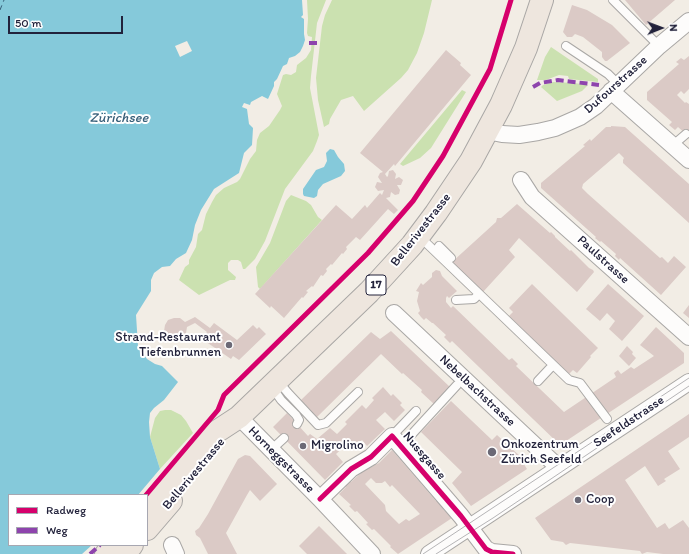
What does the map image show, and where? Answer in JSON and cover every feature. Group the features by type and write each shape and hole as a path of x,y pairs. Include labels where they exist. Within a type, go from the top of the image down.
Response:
{"main road":[{"name":"Bellerivestrasse","path":"148,528 220,445 239,418 369,292 419,236 471,161 501,105 526,48 542,0"},
{"name":"Bellerivestrasse","path":"148,508 213,434 239,418"},
{"path":"106,554 113,546"},
{"path":"124,554 131,546"}],"street":[{"name":"Dufourstrasse","path":"487,131 519,135 555,128 580,117 588,112 659,46 689,21"},
{"path":"614,87 672,146 689,160"},
{"name":"Paulstrasse","path":"522,180 532,197 689,337"},
{"name":"Nebelbachstrasse","path":"394,313 559,468"},
{"name":"Seefeldstrasse","path":"429,554 689,382"},
{"name":"Horneggstrasse","path":"239,418 320,499 372,554"},
{"name":"Nussgasse","path":"320,499 351,469 396,441 470,527 486,549 492,552 513,554"}],"lane":[{"path":"613,0 659,46"},
{"path":"566,46 608,74 614,87"},
{"path":"672,146 686,134"},
{"path":"419,236 568,380 580,383 607,419"},
{"path":"439,246 450,258"},
{"path":"456,300 474,299 479,294"},
{"path":"538,381 553,365"},
{"path":"274,384 288,393 318,425 326,423 358,392"},
{"path":"274,384 281,400 296,415 298,420 297,424"},
{"path":"396,441 457,385"},
{"path":"396,441 416,411"},
{"path":"271,450 284,438"}],"green space":[{"path":"307,0 326,0 317,23 310,88 319,135 317,141 313,151 285,189 265,241 255,259 245,269 243,269 241,262 238,260 231,260 228,263 228,270 236,277 235,280 230,280 199,295 179,280 185,267 189,264 189,260 196,247 198,234 202,230 206,214 216,195 224,188 240,179 250,159 256,151 257,140 260,133 269,126 280,110 282,106 277,94 283,75 291,75 296,72 297,65 306,58 311,50 312,37 308,36 307,33"},
{"path":"332,0 432,0 424,33 417,53 408,70 364,111 353,96 341,100 330,119 329,124 324,127 318,100 316,78 322,26"},
{"path":"551,47 598,79 598,82 569,79 568,76 559,75 546,80 537,80 545,57"},
{"path":"553,82 588,85 582,91 557,101 541,87"},
{"path":"462,90 466,92 431,148 420,158 403,166 400,164"},
{"path":"291,195 306,201 311,205 318,217 322,220 260,289 258,287 256,267 270,243 286,201"},
{"path":"171,410 181,415 193,433 160,469 150,437 155,418 160,411"}],"water":[{"name":"Zürichsee","path":"0,0 302,0 303,15 301,17 304,19 305,40 300,52 289,58 287,64 283,66 274,82 274,86 268,99 262,96 251,102 250,105 244,103 242,107 247,109 249,124 253,128 252,145 244,153 239,173 214,189 201,210 195,225 192,240 186,253 176,259 170,266 162,267 154,273 151,280 151,291 136,315 138,346 147,359 162,366 178,382 164,400 150,413 150,437 160,469 139,494 8,494 8,546 91,546 82,554 0,554"},
{"path":"330,149 334,150 344,164 345,171 341,176 323,184 318,190 317,196 314,198 304,196 303,189 316,170 324,167 327,161 326,153"}],"pier":[{"path":"187,41 192,51 180,57 175,46"}],"building":[{"path":"625,0 675,0 646,25"},
{"path":"572,5 587,10 612,25 630,43 605,61 602,57 602,52 583,37 575,34 572,37 567,37 563,32"},
{"path":"446,50 461,63 460,65 471,75 395,166 394,164 385,174 387,177 389,171 393,170 396,174 395,179 399,177 403,180 401,185 397,185 400,190 399,194 395,195 391,192 390,197 386,198 398,210 394,214 388,209 360,240 356,237 346,247 347,249 343,254 342,253 332,265 331,264 326,269 327,271 323,276 321,275 313,287 312,286 306,291 308,292 284,318 271,306 270,308 255,294 336,205 352,219 365,205 367,208 380,193 382,195 384,190 378,191 375,187 377,182 382,183 378,177 380,173 383,172 360,153"},
{"path":"689,56 689,89 684,94 681,91 677,95 685,103 686,102 689,104 689,137 678,127 675,130 669,125 672,122 647,100 647,92 679,64 676,62 681,58 684,60"},
{"path":"606,127 625,127 689,184 689,223 623,163 624,158 619,153 583,184 582,188 588,194 660,258 662,257 668,263 674,256 686,267 661,295 620,258 619,260 615,256 616,254 601,241 600,242 595,238 596,237 541,188 541,183 585,146 583,145 590,139 591,141"},
{"path":"517,204 593,270 594,272 577,292 519,238 509,250 515,257 483,292 452,262 496,222 497,218 501,218"},
{"path":"436,270 440,271 442,276 457,291 449,298 447,296 446,298 446,302 451,308 453,306 509,360 512,358 518,364 516,366 564,412 616,377 614,373 618,370 621,374 631,367 634,369 654,356 640,345 656,327 684,353 684,363 560,445 452,341 450,343 444,337 446,335 426,318 424,320 418,313 420,311 417,301 419,292 416,291 421,283 423,285 432,277 432,273"},
{"path":"532,284 598,348 577,373 573,370 569,374 509,316 513,312 509,308"},
{"path":"608,284 644,316 622,341 609,329 615,321 607,313 600,321 586,309"},
{"path":"689,305 689,318 683,313"},
{"path":"195,317 210,328 214,323 237,340 253,325 257,329 259,327 266,334 239,360 233,356 231,359 202,339 207,332 195,323 187,327 183,338 172,340 167,337 164,331 168,320 180,318 185,322"},
{"path":"391,331 451,388 435,405 421,392 422,390 381,354 317,417 301,400 371,332 380,339"},
{"path":"627,346 636,358 629,366 619,356"},
{"path":"383,387 391,396 393,394 402,403 400,405 405,410 394,421 385,412 376,420 385,429 367,446 362,440 352,450 347,444 336,454 343,462 325,480 273,427 287,413 308,436 310,434 317,439 330,428 337,434 347,424 345,422 362,405 366,409 374,400 372,398"},
{"path":"451,401 492,440 497,435 521,457 520,458 527,469 471,506 452,483 462,472 421,432"},
{"path":"689,414 689,437 668,451 680,469 664,479 666,481 658,486 645,466 625,480 657,528 665,523 669,529 683,520 689,528 689,554 663,554 647,552 642,554 640,551 570,543 566,545 563,542 551,540 535,518"},
{"path":"392,450 436,501 439,498 446,507 443,509 452,518 398,554 374,529 372,530 366,524 368,523 357,511 355,512 349,506 351,505 339,494 346,487 344,485 349,480 351,482 363,471 379,463","holes":["371,478 376,483 382,483 385,481 390,487 392,485 420,514 409,521 406,519 399,524 386,511 385,505 365,484"]},
{"path":"245,455 250,456 277,484 260,501 250,490 247,495 226,533 237,554 208,554 195,531 199,528 208,514 238,459"},
{"path":"319,526 347,554 307,554 299,546"}],"ferry route":[{"path":"0,10 4,0"}],"tram line":[{"path":"423,554 689,378"},
{"path":"436,554 493,518 689,386"}],"marked path":[{"path":"309,43 318,43"},
{"path":"533,87 540,83 558,80 599,85"},
{"path":"90,554 99,546"}],"cycle path":[{"path":"147,494 218,410 224,395 368,253 413,201 443,156 490,69 511,0"},
{"path":"320,499 351,469 371,457 392,436 461,516 486,549 492,552 513,554"}],"place":[{"name":"Strand-Restaurant Tiefenbrunnen","path":"229,345"},
{"name":"Migrolino","path":"303,446"},
{"name":"Onkozentrum Zürich Seefeld","path":"492,452"},
{"name":"Coop","path":"578,500"}]}
